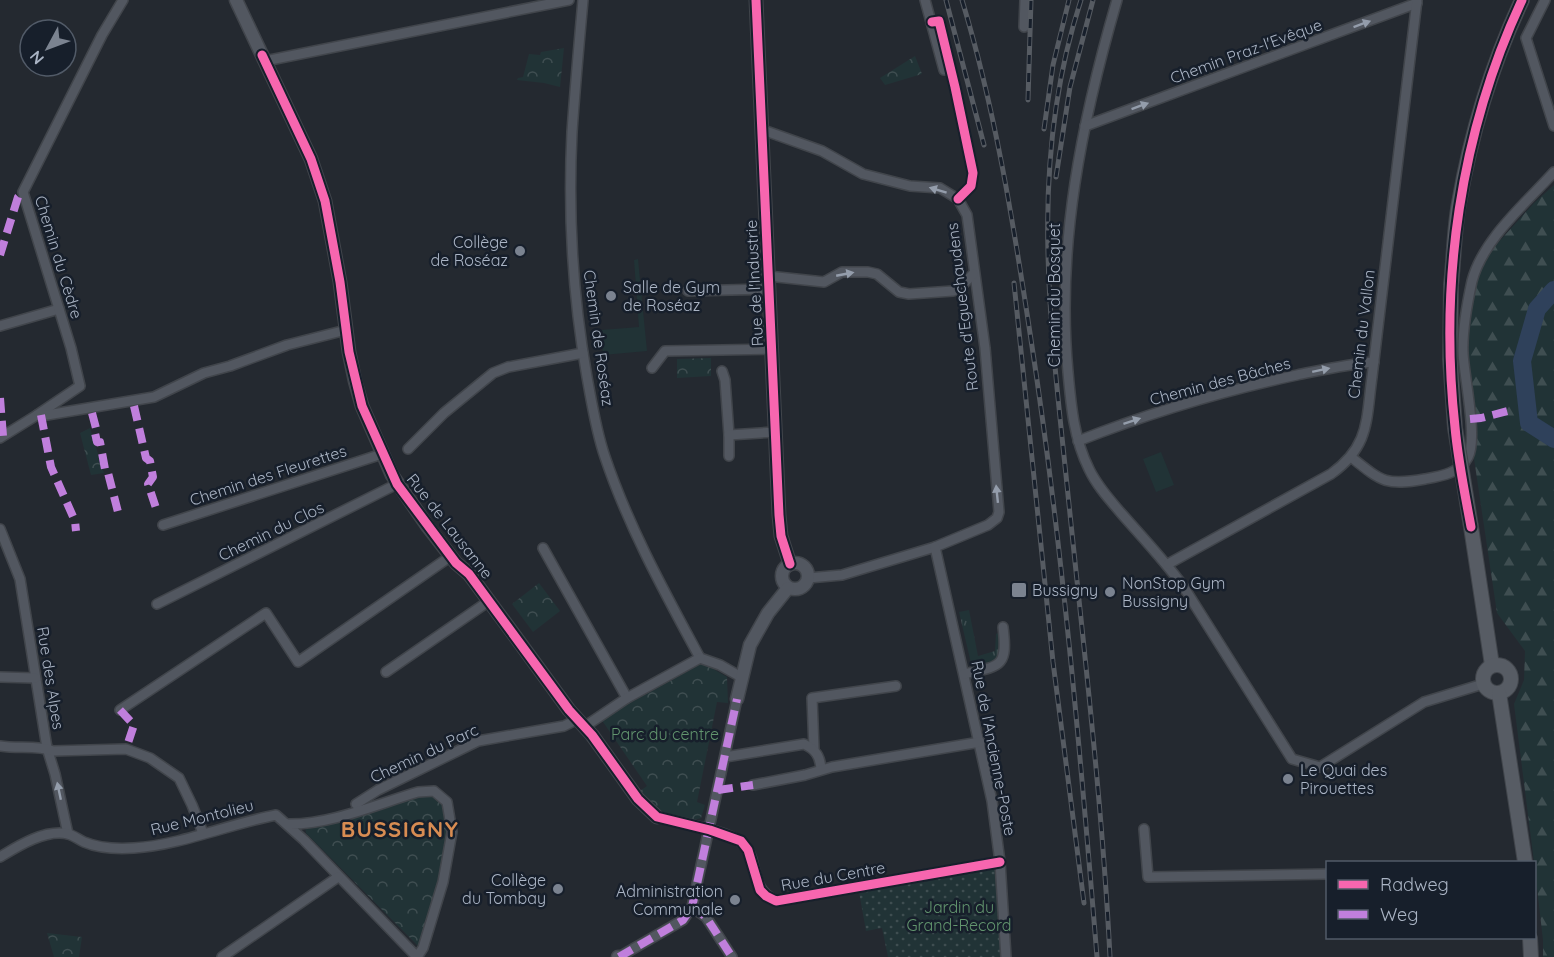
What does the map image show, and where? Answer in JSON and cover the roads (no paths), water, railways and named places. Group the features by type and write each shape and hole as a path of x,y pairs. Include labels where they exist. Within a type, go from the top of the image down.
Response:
{"main road":[{"path":"1492,665 1455,428 1450,359 1451,285 1459,205 1471,145 1487,90 1522,0"},
{"path":"1492,665 1506,668 1510,675 1510,685 1499,693 1490,691 1484,684 1485,670 1492,665"},
{"path":"1499,693 1525,861"},
{"path":"1530,939 1531,957"}],"street":[{"name":"Chemin du Cèdre","path":"0,438 80,386 59,309 22,192 102,35 123,0"},
{"name":"Rue de Lausanne","path":"236,0 311,159 325,201 340,282 351,362 362,406 397,484 451,556 469,574 638,799 657,817 710,830"},
{"path":"265,62 569,0"},
{"name":"Chemin de Roséaz","path":"583,0 572,133 571,178 574,271 583,353 595,422 628,519 700,658"},
{"name":"Rue de l'Industrie","path":"756,0 781,536 790,564"},
{"path":"925,0 944,70"},
{"path":"1024,27 1025,0"},
{"name":"Chemin du Bosquet","path":"1117,0 1097,66 1070,214 1065,345 1072,413 1078,441 1089,470 1108,498 1168,564 1292,759 1320,767 1424,702 1484,684"},
{"path":"1545,0 1526,38 1554,126"},
{"name":"Chemin Praz-l'Evêque","path":"1085,126 1417,2"},
{"name":"Chemin du Vallon","path":"1168,564 1331,474 1351,458 1358,448 1364,431 1374,362 1417,2"},
{"name":"Route d'Eguechaudens","path":"763,130 822,151 863,174 910,186 940,188 958,199 967,215 973,274 985,348 999,512 997,518 988,525 936,547 842,575 808,578"},
{"path":"1351,458 1376,477 1393,483 1453,472 1468,458 1473,438 1463,352 1465,318 1473,278 1483,255 1496,236 1554,172"},
{"path":"769,282 824,282 842,273 868,272 877,274 899,292 909,294 953,291 960,288 973,274"},
{"name":"Rue de l'Industrie","path":"688,291 769,282"},
{"path":"0,326 59,309"},
{"name":"Chemin du Cèdre","path":"37,415 47,416 154,397 204,373 287,345 346,330"},
{"name":"Rue de l'Industrie","path":"652,368 665,351 772,349"},
{"path":"408,449 444,413 494,373 508,367 583,353"},
{"name":"Chemin des Bâches","path":"1078,441 1127,422 1250,385 1353,364 1374,362"},
{"path":"722,371 725,380 729,456"},
{"path":"729,435 775,432"},
{"name":"Chemin des Fleurettes","path":"163,525 382,454"},
{"name":"Chemin du Clos","path":"157,604 397,484"},
{"name":"Rue des Alpes","path":"0,529 20,579 47,748 68,834"},
{"name":"Rue de l'Ancienne-Poste","path":"936,547 992,801 1000,862 1006,957"},
{"path":"543,548 627,698"},
{"path":"120,710 266,613 298,662 451,556"},
{"path":"790,564 800,564 808,578 803,587 793,590 788,588 781,576 790,564"},
{"path":"618,957 683,920 692,907 726,757 741,677 750,645 788,588"},
{"path":"386,672 489,601"},
{"path":"964,674 993,668 1002,660 1006,648 1003,627"},
{"path":"700,658 720,665 741,677"},
{"name":"Chemin du Parc","path":"356,804 378,790 478,741 580,723 700,658"},
{"path":"0,678 35,678"},
{"path":"814,749 812,698 896,686"},
{"path":"753,785 805,775 821,769 980,742"},
{"path":"726,757 804,744 814,749 820,758 821,769"},
{"path":"0,746 14,749 47,748 63,751 126,749 150,758 179,778 203,833"},
{"path":"434,791 447,802 452,832 443,882 423,948 417,957 338,877 288,824 305,825 418,792 434,791"},
{"name":"Rue Montolieu","path":"68,834 84,843 132,848 161,845 276,815 288,824"},
{"path":"1144,829 1148,877 1326,874"},
{"name":"Rue du Centre","path":"710,830 741,841 748,850 760,890 776,901 1000,862"},
{"path":"0,857 29,840 68,834"},
{"path":"222,957 338,877"},
{"path":"692,907 706,917 732,957"}],"waterway":[{"path":"1554,290 1537,309 1522,361 1529,423 1554,439"}],"railway":[{"path":"946,0 984,145"},
{"path":"962,0 984,82 1002,165 1041,411 1069,645 1097,957"},
{"path":"1028,100 1031,0"},
{"path":"1044,129 1053,65 1069,0"},
{"path":"1081,0 1064,61 1054,121 1049,181 1048,241 1055,362 1097,780 1110,957"},
{"path":"1056,177 1070,87 1093,0"},
{"path":"1014,283 1053,662 1084,903"}],"place":[{"name":"Collège de Roséaz","path":"520,251"},
{"name":"Salle de Gym de Roséaz","path":"611,296"},
{"name":"Bussigny","path":"1019,590"},
{"name":"NonStop Gym Bussigny","path":"1110,592"},
{"name":"Le Quai des Pirouettes","path":"1288,779"},
{"name":"Collège du Tombay","path":"558,889"},
{"name":"Administration Communale","path":"735,900"}],"district":[{"name":"BUSSIGNY","path":"400,829"}],"park label":[{"name":"Parc du centre","path":"665,734"},
{"name":"Jardin du Grand-Record","path":"959,916"}]}
